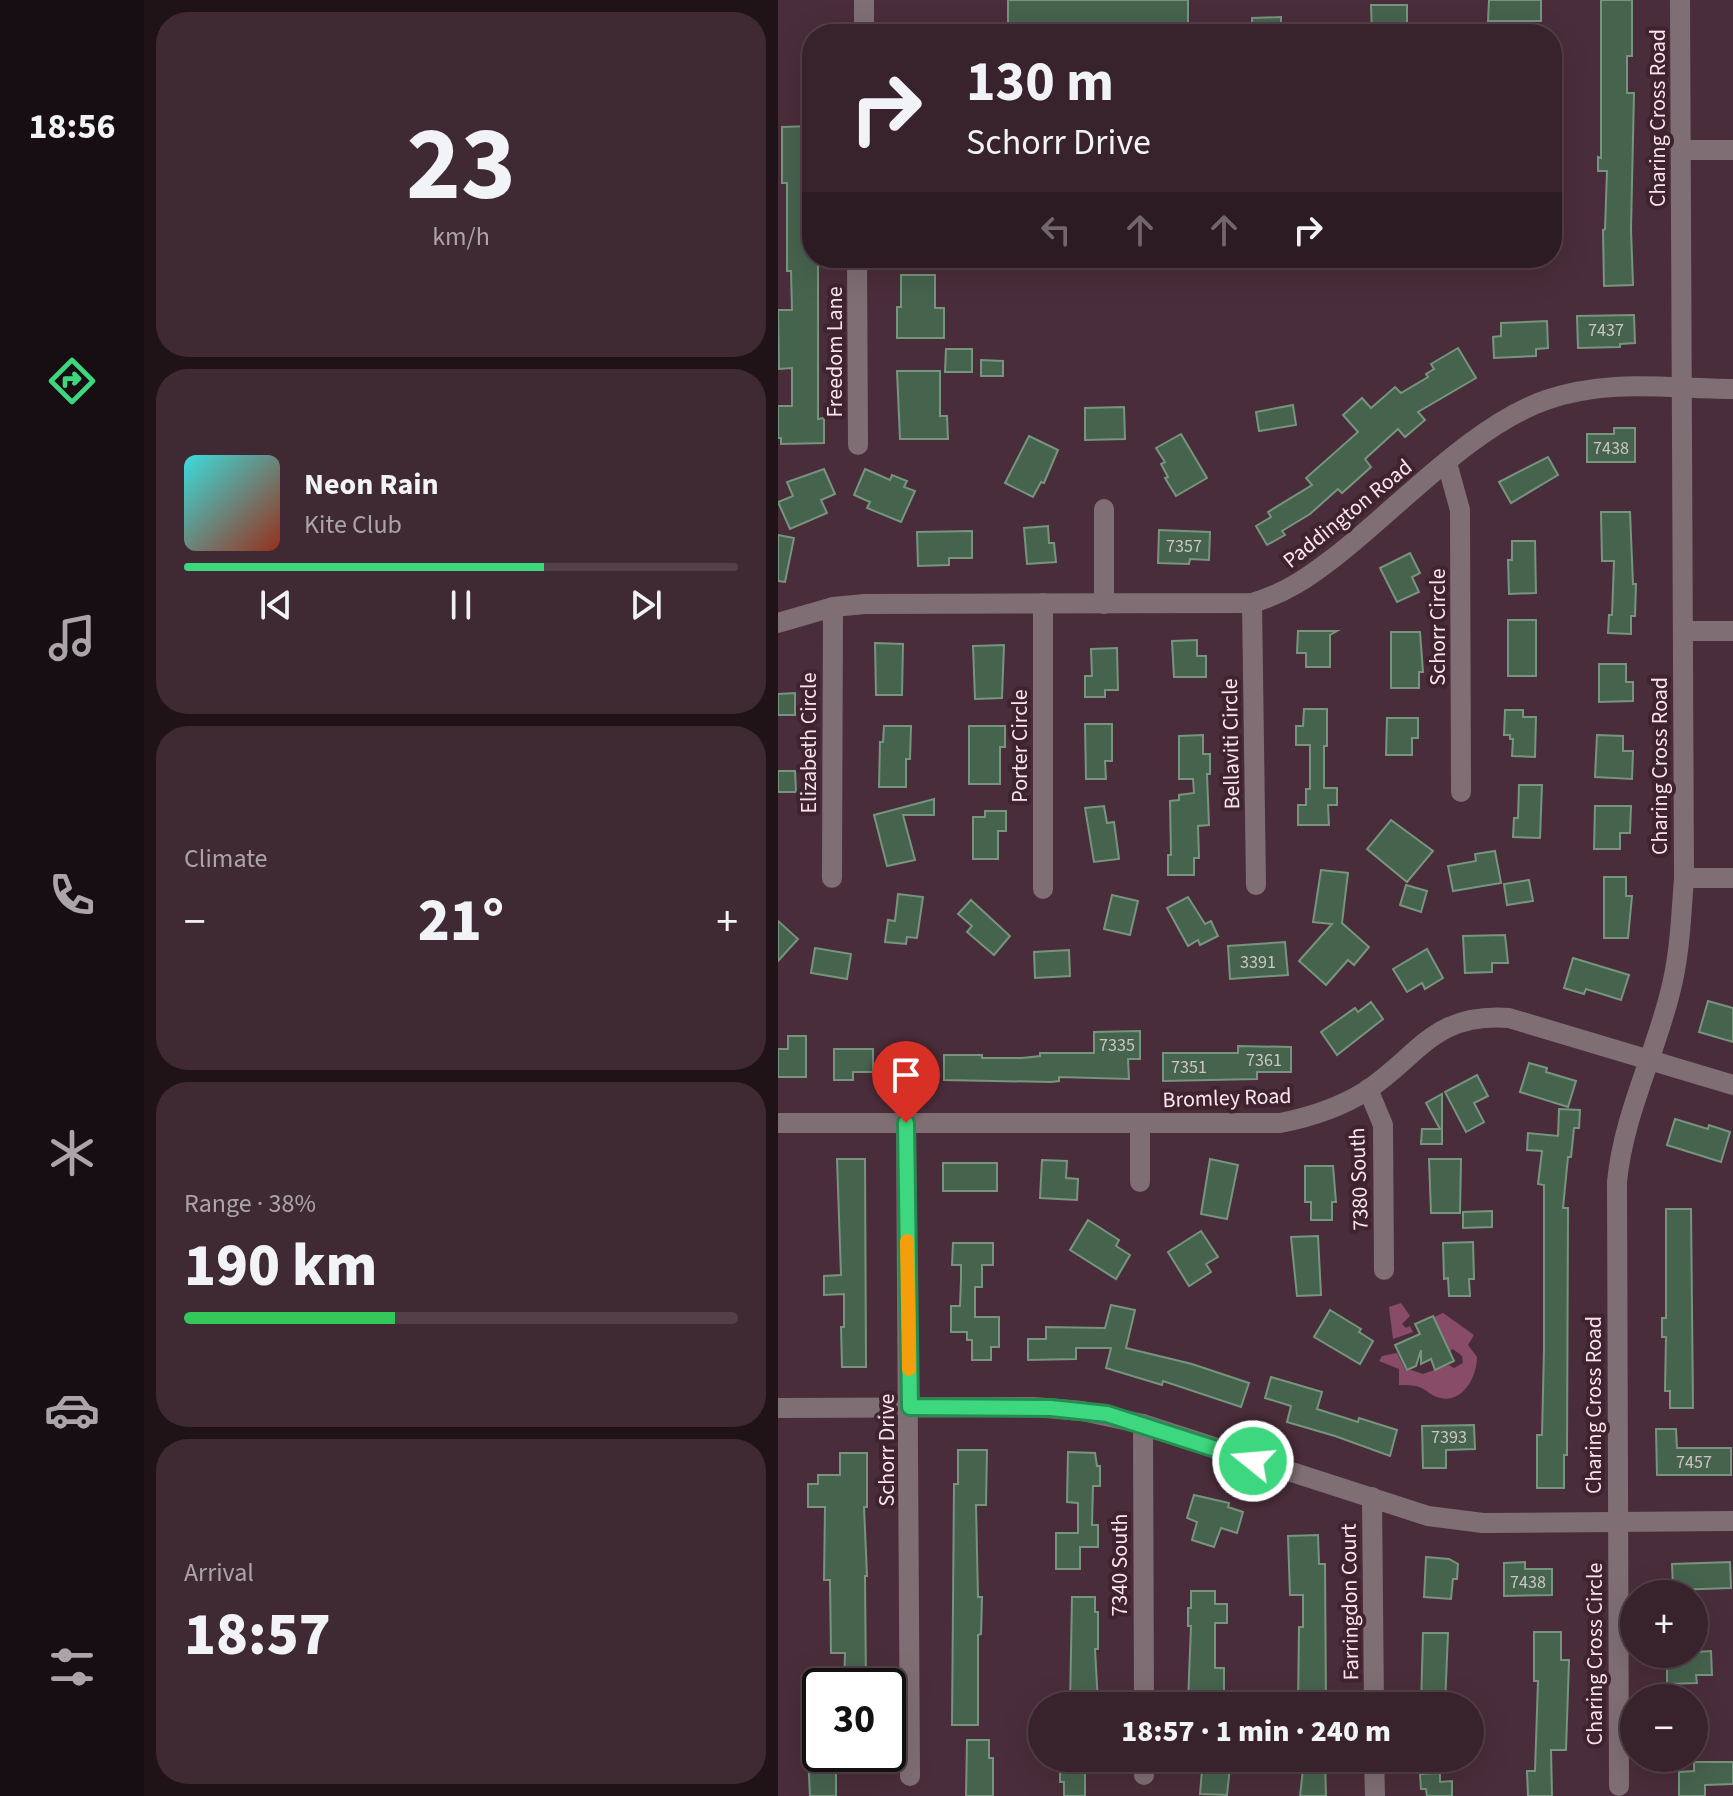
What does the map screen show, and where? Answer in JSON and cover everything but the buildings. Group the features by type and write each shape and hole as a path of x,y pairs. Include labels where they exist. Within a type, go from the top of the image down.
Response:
{"street":[{"path":"864,0 864,24"},
{"name":"Charing Cross Road","path":"1617,1523 1619,1155 1670,994 1679,950 1684,878 1680,0"},
{"path":"1681,150 1733,150"},
{"name":"Freedom Lane","path":"857,268 858,445"},
{"name":"Paddington Road","path":"778,623 833,607 865,604 1252,603 1276,596 1299,584 1361,537 1447,463 1510,416 1545,401 1614,386 1652,384 1681,389 1733,389"},
{"name":"Schorr Circle","path":"1447,463 1460,510 1461,792"},
{"path":"1104,509 1104,604"},
{"name":"Porter Circle","path":"1043,603 1043,889"},
{"name":"Bellaviti Circle","path":"1252,603 1256,885"},
{"name":"Elizabeth Circle","path":"832,878 833,607"},
{"path":"1683,631 1733,631"},
{"path":"1684,878 1733,878"},
{"name":"Bromley Road","path":"778,1123 1280,1123 1337,1107 1368,1089 1423,1042 1452,1024 1487,1016 1509,1018 1733,1085"},
{"name":"7380 South","path":"1368,1089 1383,1125 1384,1270"},
{"name":"Schorr Drive","path":"906,1123 910,1776"},
{"path":"1140,1123 1140,1182"},
{"path":"778,1408 1051,1408 1107,1414 1428,1516 1483,1523 1733,1521"},
{"name":"7340 South","path":"1143,1424 1144,1692"},
{"name":"Farringdon Court","path":"1372,1497 1374,1692"},
{"name":"Charing Cross Circle","path":"1617,1523 1619,1786"},
{"path":"1374,1772 1375,1796"}],"shaded area":[{"path":"1401,1303 1410,1316 1402,1324 1406,1328 1410,1326 1413,1332 1393,1339 1389,1307"},
{"path":"1443,1313 1474,1335 1468,1345 1477,1357 1474,1373 1466,1388 1461,1394 1446,1399 1417,1386 1399,1385 1399,1369 1379,1361 1382,1356 1397,1353 1406,1371 1423,1374 1449,1365 1454,1368 1463,1363 1462,1356 1453,1349 1450,1351 1434,1317"}],"slow traffic":[{"path":"907,1241 909,1369"}],"route":[{"path":"906,1123 910,1407 1051,1408 1107,1414 1253,1461"}]}
